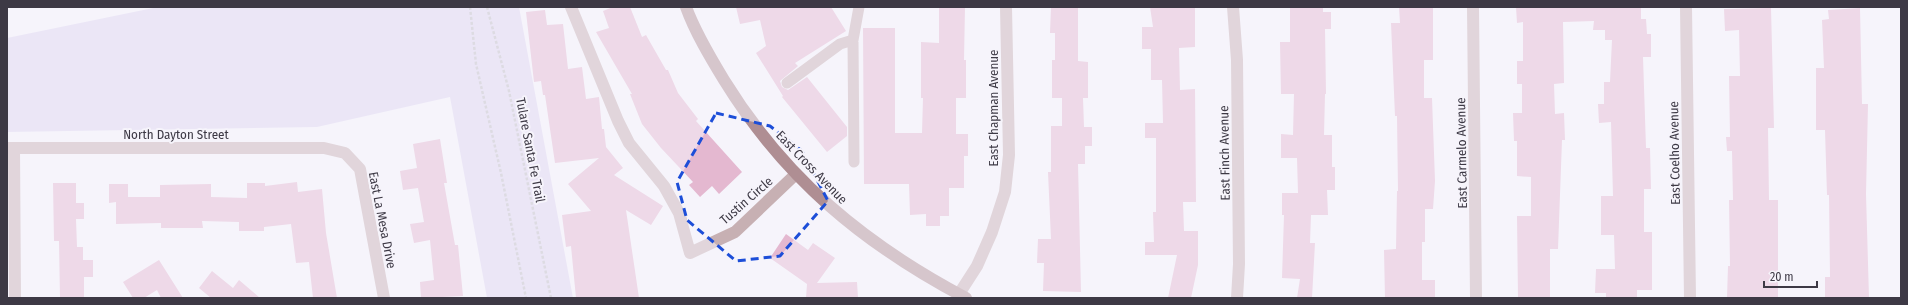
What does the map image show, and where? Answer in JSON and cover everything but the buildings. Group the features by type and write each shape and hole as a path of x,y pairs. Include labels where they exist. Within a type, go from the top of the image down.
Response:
{"street":[{"name":"Tustin Circle","path":"571,7 621,127 634,149 664,186 679,213 690,253 735,232 796,174"},
{"name":"East Cross Avenue","path":"686,7 690,18 715,64 740,105 771,147 796,174 845,220 894,257 963,296"},
{"name":"East Chapman Avenue","path":"963,296 992,232 1004,192 1009,155 1006,7"},
{"name":"East Finch Avenue","path":"1233,7 1237,60 1239,264 1237,298"},
{"name":"East Carmelo Avenue","path":"1473,7 1476,298"},
{"name":"East Coelho Avenue","path":"1686,7 1690,298"},
{"name":"North Dayton Street","path":"10,148 324,148 345,153"},
{"path":"10,148 15,298"},
{"name":"East La Mesa Drive","path":"345,153 360,169 384,298"}],"lane":[{"path":"854,162 853,40 859,7"},
{"path":"787,83 840,44 853,40"}],"path":[{"path":"470,7 476,64 501,173 526,298"},
{"name":"Tulare Santa Fe Trail","path":"487,7 509,91 551,298"}],"highlighted area":[{"path":"716,113 770,126 802,151 828,201 780,256 736,261 687,220 677,182"}],"shaded area":[{"path":"158,7 519,7 573,298 487,298 450,97 317,127 7,132 7,38"}]}
